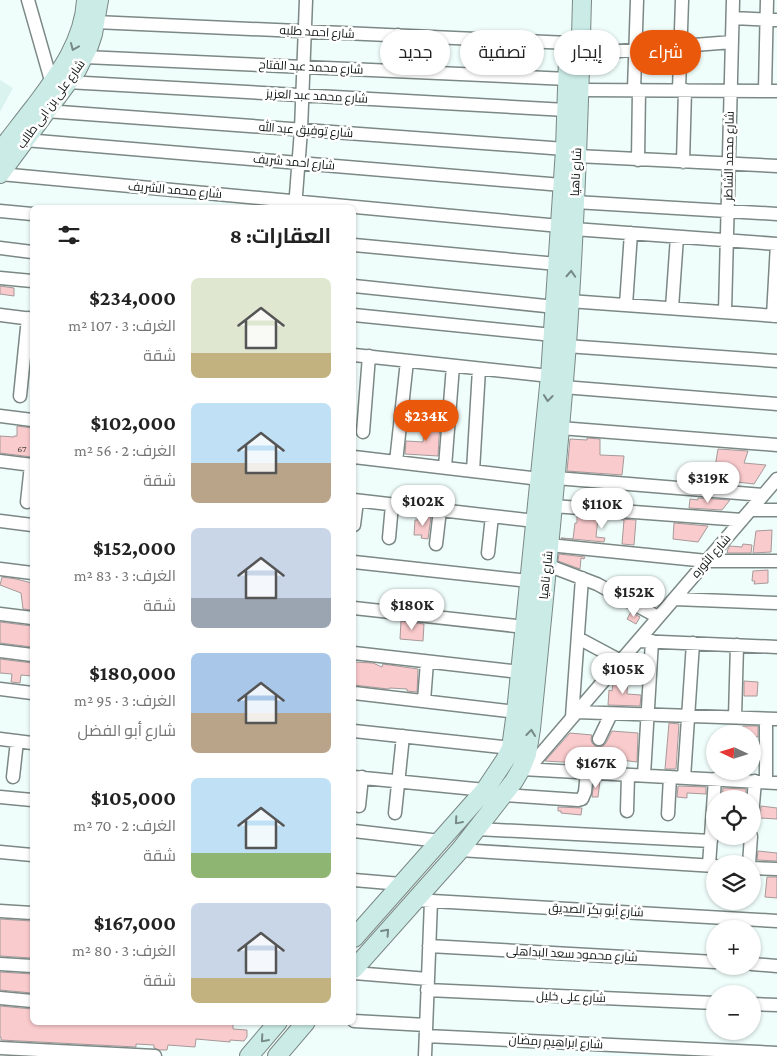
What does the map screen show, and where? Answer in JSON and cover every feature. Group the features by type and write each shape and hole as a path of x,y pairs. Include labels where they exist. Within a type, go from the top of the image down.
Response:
{"main road":[{"name":"شارع على بن ابى طالب","path":"0,174 46,111 60,83 60,73 73,51 78,36 86,9 86,0"},
{"name":"شارع على بن ابى طالب","path":"0,152 60,83 77,70 85,56 93,34 100,0"},
{"name":"شارع ناهيا","path":"570,0 573,30"},
{"name":"شارع ناهيا","path":"578,30 582,0"},
{"name":"شارع ناهيا","path":"356,936 484,790 508,754 516,712 525,627 538,582 548,565 553,506 548,478 557,382 567,228 562,185 571,153 574,75"},
{"name":"شارع ناهيا","path":"562,304 557,264 575,202 566,110 574,84"},
{"name":"شارع ناهيا","path":"356,967 423,897 524,769 530,742 538,582 536,520 560,428 557,382"},
{"path":"508,754 524,769"},
{"path":"404,881 423,897"},
{"path":"249,1056 275,1025"},
{"path":"277,1056 303,1025"}],"street":[{"path":"28,0 60,83"},
{"path":"295,205 301,130 306,0"},
{"path":"636,30 637,0"},
{"path":"681,30 682,0"},
{"name":"شارع محمد الشاطر","path":"725,312 733,0"},
{"path":"767,0 772,19 771,90"},
{"path":"733,18 772,19"},
{"name":"شارع احمد طلبه","path":"95,22 380,34"},
{"name":"شارع احمد طلبه","path":"450,39 554,46"},
{"name":"شارع احمد طلبه","path":"701,44 732,42"},
{"name":"شارع محمد عبد الفتاح","path":"85,56 380,70"},
{"name":"شارع محمد عبد الفتاح","path":"450,75 636,90 771,90"},
{"path":"636,75 638,160"},
{"path":"682,75 683,162"},
{"name":"شارع محمد عبد العزيز","path":"60,83 566,110"},
{"name":"شارع توفيق عبد الله","path":"46,111 301,130 638,160 777,166"},
{"name":"شارع احمد شريف","path":"25,140 562,185"},
{"name":"شارع محمد الشريف","path":"0,174 295,205"},
{"path":"575,202 777,214"},
{"name":"شارع محمد الشريف","path":"356,210 777,244"},
{"path":"0,211 30,214"},
{"path":"626,305 631,233"},
{"path":"672,308 677,237"},
{"path":"356,286 562,304 626,305 775,316 777,244"},
{"path":"356,245 557,264"},
{"path":"0,248 30,252"},
{"path":"0,278 30,281"},
{"path":"0,315 30,319 20,396"},
{"path":"356,315 560,341 777,361"},
{"path":"356,354 480,368 557,382 777,404"},
{"path":"363,432 369,356"},
{"path":"396,462 407,360"},
{"path":"445,467 453,366"},
{"path":"473,471 480,368"},
{"path":"0,416 30,420"},
{"path":"560,428 777,445"},
{"path":"356,457 548,478 763,495"},
{"path":"0,461 30,465"},
{"name":"شارع الثوره","path":"524,769 574,715 777,479"},
{"path":"27,502 30,480"},
{"path":"356,501 536,520"},
{"path":"389,538 392,505"},
{"path":"553,506 742,520"},
{"path":"436,544 440,510"},
{"path":"751,510 777,510"},
{"path":"488,553 492,516"},
{"path":"0,521 30,525"},
{"path":"549,546 707,561 777,561"},
{"path":"356,562 538,582"},
{"path":"548,565 597,584 658,617"},
{"path":"0,569 30,573"},
{"path":"582,578 574,715 611,714 772,719 766,782 761,794"},
{"path":"674,599 777,603"},
{"path":"356,608 525,627"},
{"path":"0,614 30,618"},
{"path":"578,638 621,661"},
{"path":"638,641 777,647"},
{"path":"644,775 652,641"},
{"path":"684,778 692,643"},
{"path":"734,718 737,645"},
{"path":"0,651 30,655"},
{"path":"356,654 520,672"},
{"path":"424,701 427,662"},
{"path":"0,689 30,693"},
{"path":"356,693 516,712"},
{"path":"599,739 611,714"},
{"path":"356,731 403,736 508,754"},
{"path":"395,813 403,736"},
{"path":"0,739 30,743"},
{"path":"13,777 17,741"},
{"path":"524,769 684,778 706,777"},
{"path":"503,795 582,799 585,792 587,772"},
{"path":"627,811 628,775"},
{"path":"359,806 358,777 484,790"},
{"path":"668,814 670,777"},
{"path":"748,780 766,782"},
{"path":"0,797 30,800"},
{"path":"477,829 706,840"},
{"path":"356,831 440,841"},
{"path":"460,850 706,865"},
{"path":"0,852 30,854"},
{"path":"761,869 777,870"},
{"path":"356,880 404,881"},
{"path":"423,897 429,946 425,1056"},
{"name":"شارع أبو بكر الصديق","path":"423,897 777,921"},
{"path":"0,911 30,913"},
{"name":"شارع محمود سعد البداهلى","path":"429,946 706,961"},
{"path":"0,964 30,966"},
{"path":"761,965 777,966"},
{"name":"شارع على خليل","path":"356,973 428,985 706,1002"},
{"path":"0,998 30,1001"},
{"path":"761,1004 777,1005"},
{"name":"شارع ابراهيم رمضان","path":"356,1020 426,1030 777,1053"},
{"path":"0,1048 155,1056"}],"shaded area":[{"path":"0,80 13,88 0,112"}],"building":[{"path":"0,286 14,288 14,296 0,294"},
{"path":"425,422 440,422 438,456 405,454 406,441 423,442"},
{"path":"17,426 30,428 30,457 0,453 0,436 17,436"},
{"path":"587,438 600,439 600,455 624,456 622,475 567,471 570,439 587,440"},
{"path":"718,449 748,451 744,463 766,465 754,484 737,482 737,485 699,482 700,467 715,467"},
{"path":"599,490 612,491 611,502 598,501"},
{"path":"698,498 730,500 722,510 689,508 690,499 698,500"},
{"path":"418,516 431,517 428,539 421,538 422,535 414,535 415,520 418,520"},
{"path":"577,516 636,520 634,545 622,544 624,520 598,518 596,537 605,538 604,542 561,538 573,539"},
{"path":"674,523 708,526 698,542 673,539"},
{"path":"772,530 771,552 753,553 756,531"},
{"path":"743,544 752,545 751,553 727,553 730,546 742,547"},
{"path":"559,554 585,557 584,559 581,558 580,569 558,561"},
{"path":"768,570 768,583 754,584 755,581 752,581 753,571"},
{"path":"2,577 30,582 30,610 23,609 21,593 0,585"},
{"path":"631,612 640,617 636,624 627,619"},
{"path":"401,621 424,624 423,641 400,639"},
{"path":"0,622 30,626 30,647 0,643"},
{"path":"0,659 30,663 30,676 21,675 20,683 11,682 12,674 0,673"},
{"path":"356,662 373,663 382,667 383,664 418,669 417,692 407,691 407,689 356,685"},
{"path":"617,678 628,678 627,694 641,695 640,706 608,705 609,690 612,691 613,683"},
{"path":"744,681 758,682 757,696 744,696"},
{"path":"669,723 679,724 676,769 665,769"},
{"path":"612,731 638,733 637,762 597,757 596,764 545,761 570,733 592,735 592,743 599,747 606,743"},
{"path":"594,781 600,781 598,797 592,797"},
{"path":"678,786 706,787 706,794 687,793 687,798 677,797"},
{"path":"723,788 746,789 746,790 723,790"},
{"path":"761,806 777,808 777,819 761,818"},
{"path":"558,807 582,808 581,815 561,813 561,811 558,811"},
{"path":"758,851 777,853 777,861 761,860 761,855 758,855"},
{"path":"767,877 777,877 777,898 765,897"},
{"path":"0,919 30,921 30,958 0,956"},
{"path":"0,972 30,974 30,993 0,990"},
{"path":"0,1006 30,1009 30,1025 233,1025 233,1029 247,1030 247,1037 244,1041 230,1040 230,1042 196,1039 195,1047 168,1045 167,1050 154,1048 154,1045 136,1044 136,1047 1,1040"}]}
